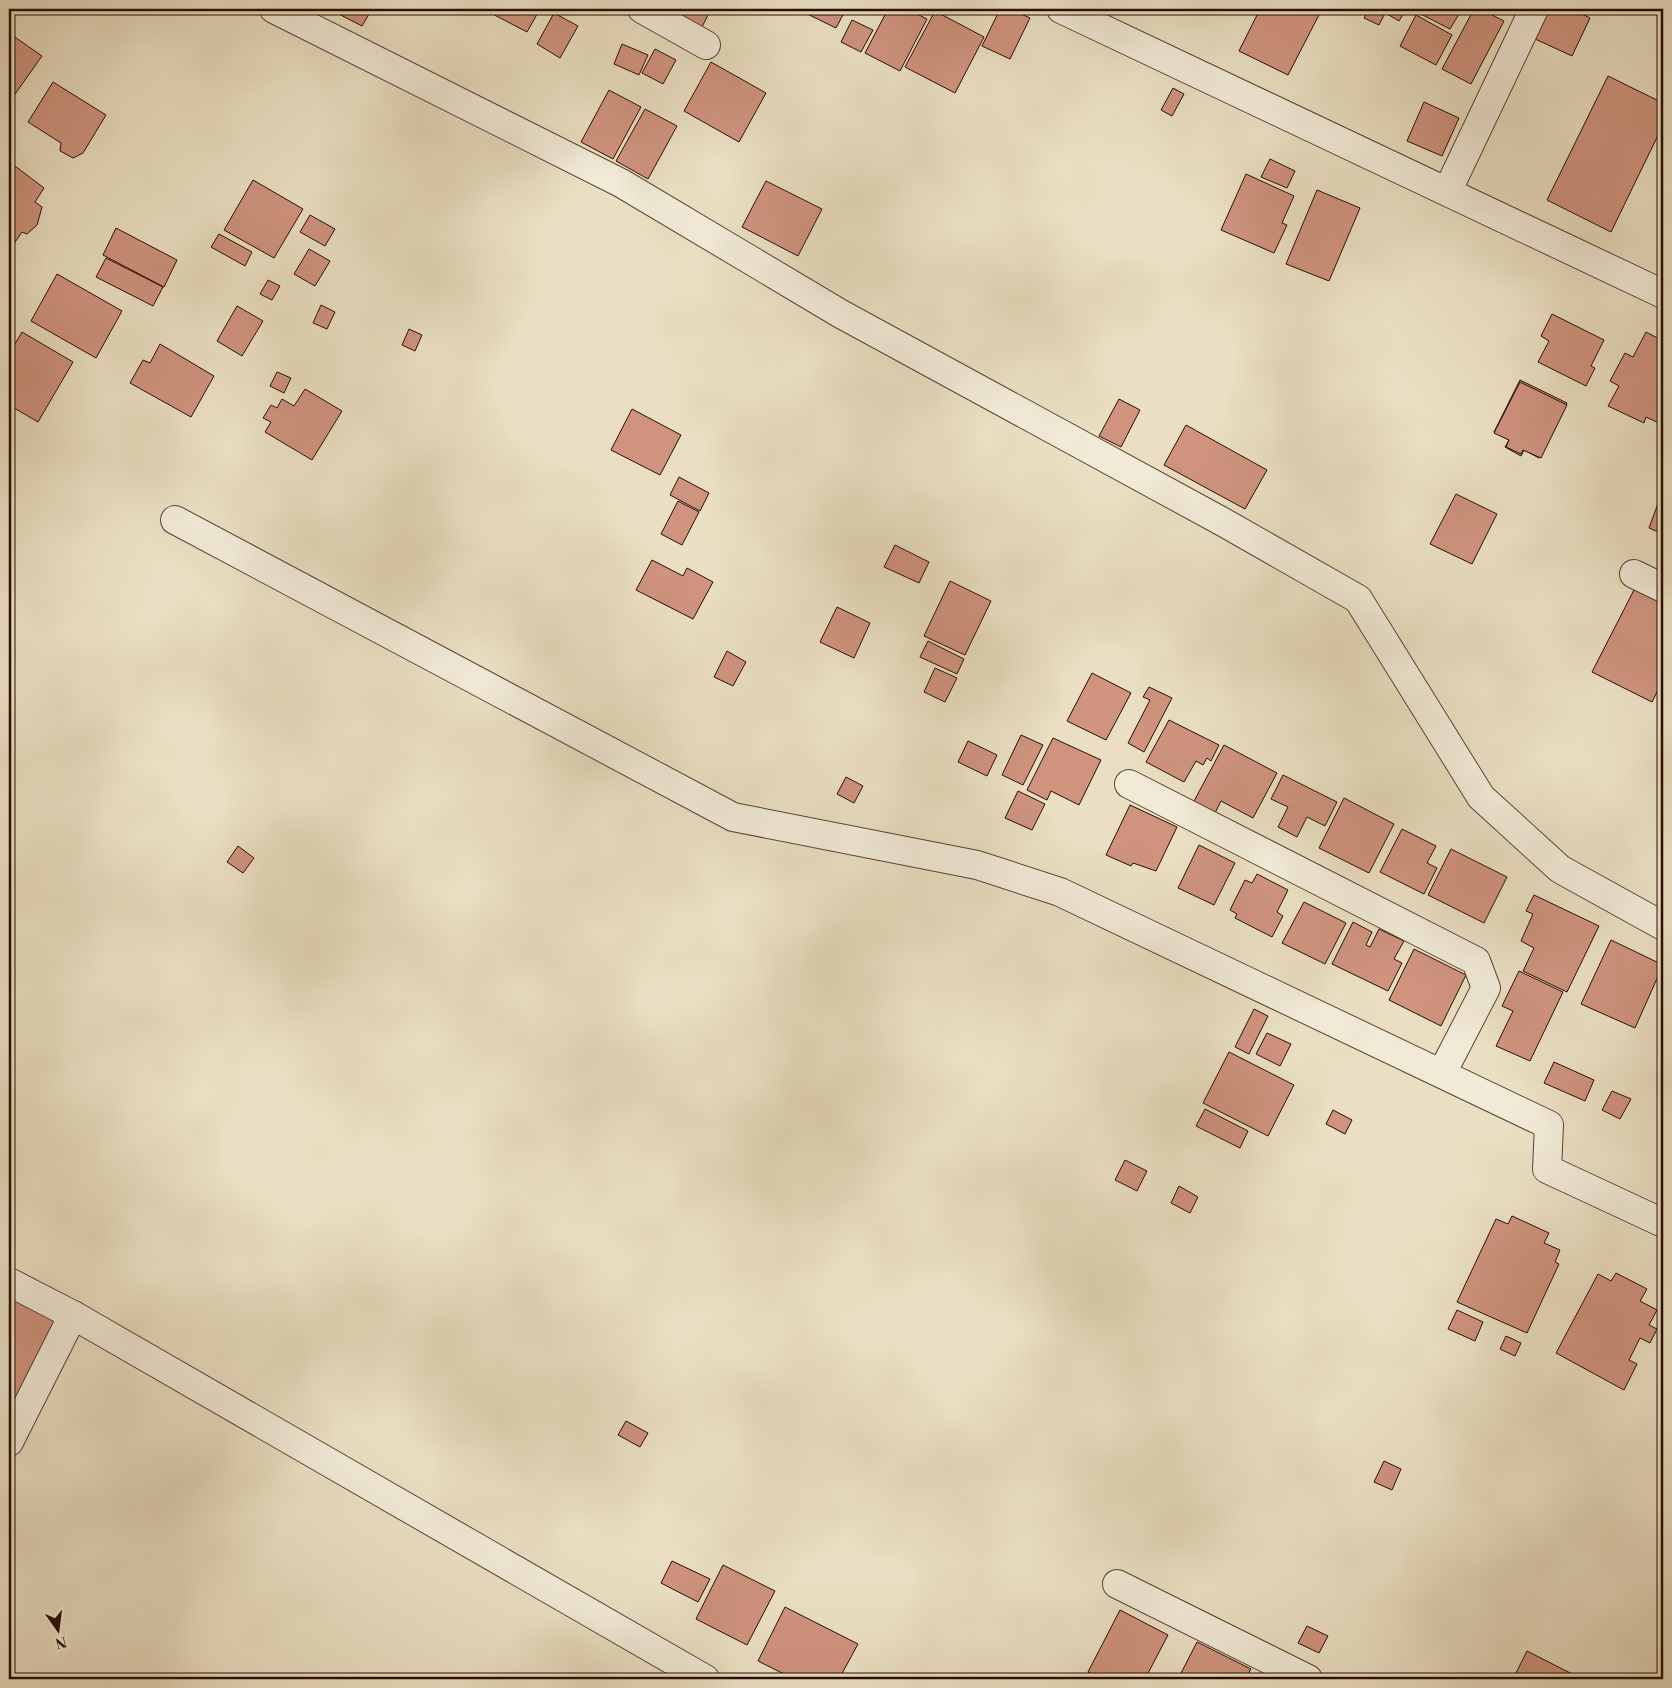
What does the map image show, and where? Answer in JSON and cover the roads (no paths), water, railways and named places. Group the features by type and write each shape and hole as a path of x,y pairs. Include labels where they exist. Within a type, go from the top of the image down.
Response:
{"street":[{"path":"274,9 621,183 841,314 1223,522 1358,599 1481,797 1560,869 1663,926"},
{"path":"642,9 706,46"},
{"path":"1061,9 1448,190 1663,294"},
{"path":"1448,190 1534,9"},
{"path":"175,520 733,817 978,865 1060,892 1549,1125 1547,1170 1663,1223"},
{"path":"1634,574 1663,588"},
{"path":"1129,784 1476,961 1486,988 1442,1073"},
{"path":"9,1282 73,1315 705,1679"},
{"path":"9,1442 73,1315"},
{"path":"1117,1584 1308,1679"}]}
